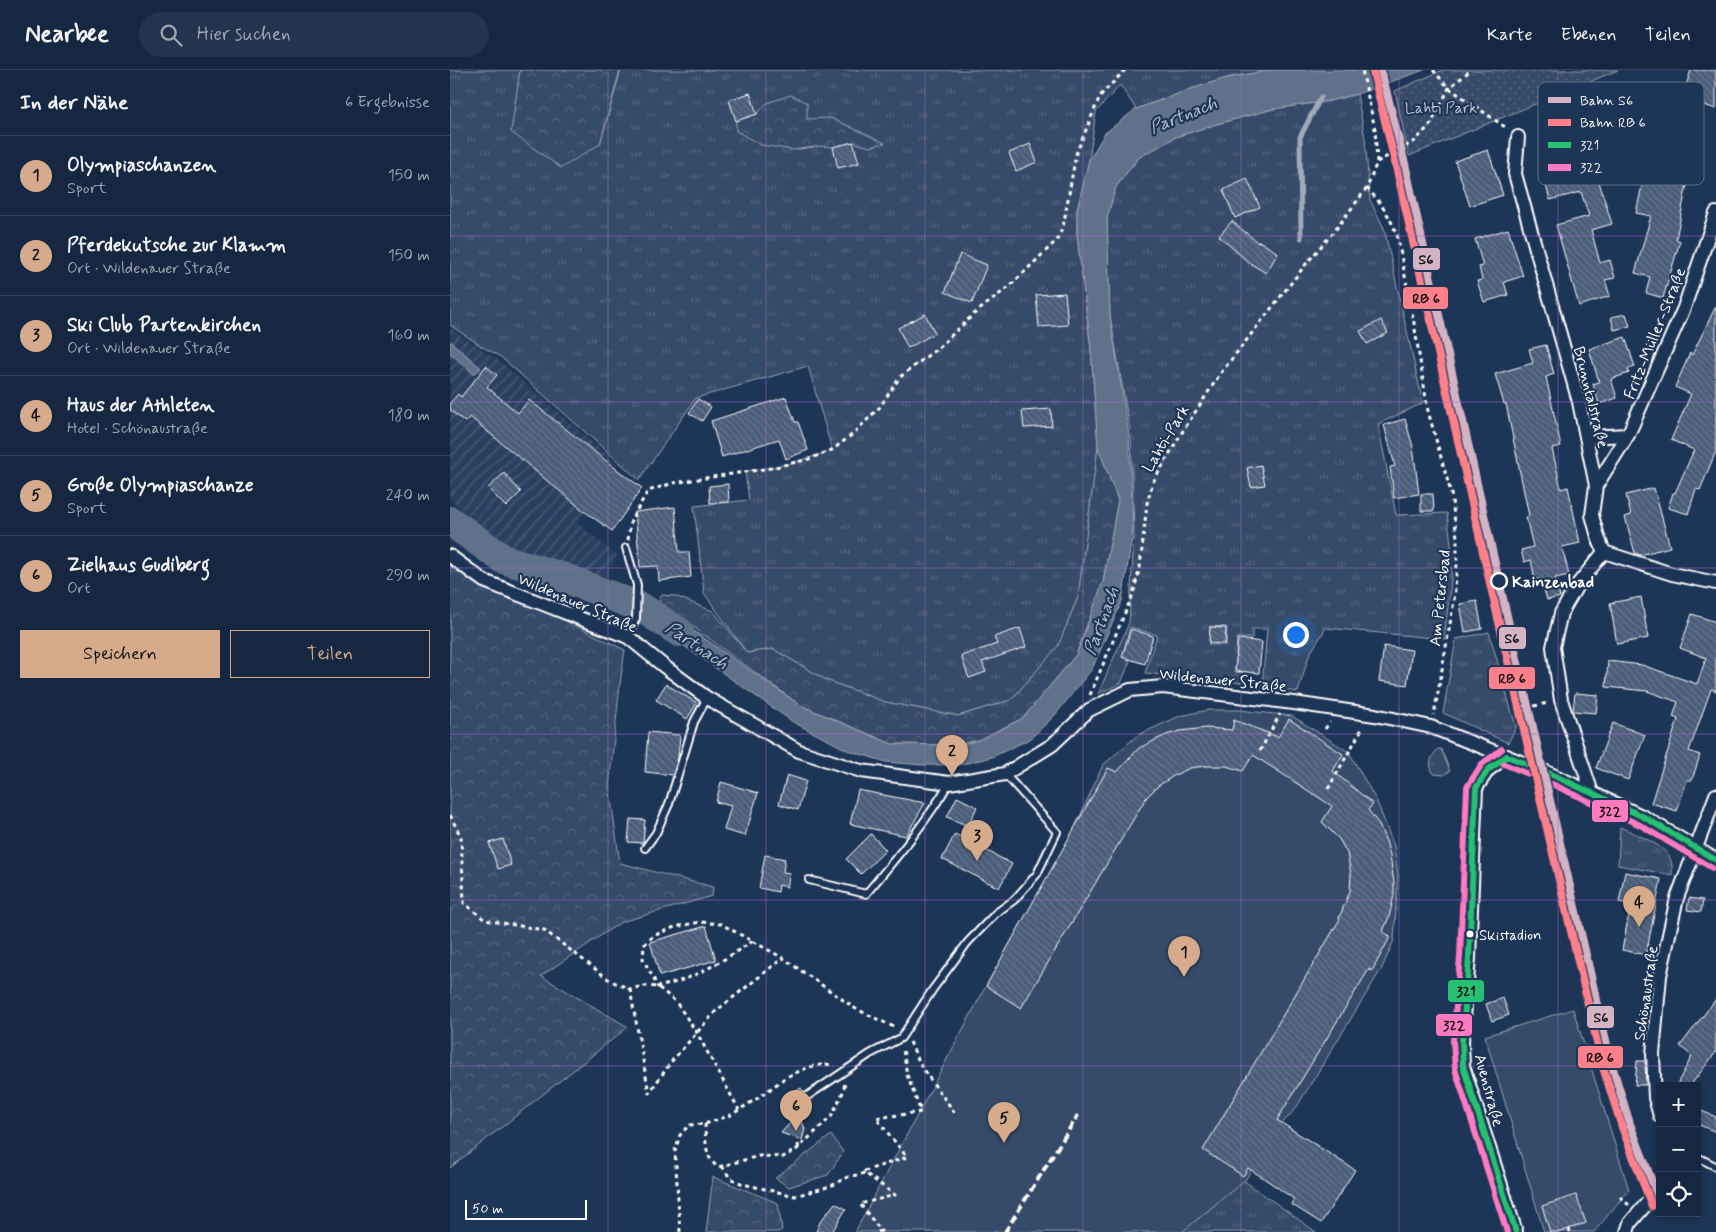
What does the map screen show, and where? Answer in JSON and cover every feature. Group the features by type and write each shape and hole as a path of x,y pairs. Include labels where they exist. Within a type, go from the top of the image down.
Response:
{"street":[{"name":"Brunntalstraße","path":"1518,137 1515,174 1579,402 1596,486 1592,515 1604,552"},
{"name":"Fritz-Müller-Straße","path":"1596,486 1628,436 1684,308 1716,213"},
{"path":"1586,437 1628,436"},
{"path":"1592,793 1561,700 1553,647 1561,613 1578,584 1604,552 1672,574 1716,583"},
{"name":"Wildenauer Straße","path":"450,556 484,581 628,637 707,698 799,751 861,771 949,783 1005,774 1052,745 1089,710 1130,690 1163,687 1370,714 1431,727 1544,770 1644,816 1716,860"},
{"name":"Auenstraße","path":"1507,756 1488,770 1476,788 1476,898 1462,1042 1463,1066 1516,1232"},
{"name":"Schönaustraße","path":"1656,1102 1653,1054 1660,976 1678,898 1716,795"},
{"path":"1627,1232 1630,1223 1656,1193"}],"lane":[{"path":"626,548 638,585 636,618 628,637"},
{"path":"645,848 656,833 666,811 694,722 707,698"},
{"path":"800,1101 870,1054 901,1038 933,989 968,942 996,913 1014,900 1037,874 1057,832 1005,774"},
{"path":"810,880 866,894 893,862 949,783"},
{"path":"1701,1159 1715,1166"}],"path":[{"path":"626,548 631,520 648,491 673,483 771,468 809,459 832,450 853,434 879,408 900,377 1011,285 1057,240 1063,227 1076,154 1100,96 1125,70"},
{"path":"1362,70 1375,129 1377,162 1367,188"},
{"path":"1433,70 1449,88 1518,137"},
{"path":"1377,162 1415,141 1431,124 1449,88 1471,70"},
{"name":"Lahti-Park","path":"1089,710 1088,699 1133,594 1140,567 1147,503 1152,482 1220,374 1367,188"},
{"name":"Am Petersbad","path":"1367,188 1385,210 1397,234 1428,411 1451,493 1457,537 1454,601 1431,727"},
{"path":"1260,750 1270,735 1286,702"},
{"path":"1534,706 1546,703"},
{"path":"1328,789 1370,714"},
{"path":"450,815 461,836 464,903 485,920 544,930 612,981 630,989 672,984 714,967 753,941"},
{"path":"739,1110 697,1033 676,1002 658,987 643,959 644,945 653,936 675,927 701,922 721,924 783,958 856,1009 906,1032 922,1068 955,1113"},
{"path":"630,989 650,1093 670,1062 716,1011 783,958"},
{"path":"722,1166 730,1178 743,1184 796,1196 831,1186 848,1177 865,1173 865,1170 906,1157 876,1118 921,1112 907,1076 901,1038"},
{"path":"680,1232 675,1151 680,1135 689,1125 705,1124 731,1115 762,1096 786,1077 809,1067 826,1064 848,1069 843,1092 830,1117 798,1147 783,1157 759,1156 718,1167 712,1162 706,1146 705,1124"},
{"path":"798,1147 799,1139"},
{"path":"865,1173 895,1195 860,1204 881,1231 878,1232"}],"shaded area":[{"path":"450,328 498,360 617,464 577,523 618,556 606,577 512,548 450,500"}],"green space":[{"path":"450,70 520,70 512,132 600,144 621,70 1271,70 1227,78 1136,109 1120,85 1096,112 1089,160 1077,210 1077,235 1091,349 1098,447 1078,597 1058,647 1011,700 958,716 885,702 826,680 773,649 747,653 704,593 694,506 749,500 745,471 789,464 832,450 808,366 696,398 639,480 501,357 450,325"},
{"path":"520,70 620,70 600,144 561,168 511,132"},
{"name":"Lahti Park","path":"1443,70 1618,70 1589,82 1538,82 1538,103 1409,156 1395,91"},
{"path":"1357,94 1365,138 1370,200 1384,228 1423,403 1378,424 1396,515 1447,513 1452,552 1451,582 1444,639 1326,628 1309,655 1298,692 1262,687 1267,629 1252,629 1252,638 1237,638 1235,672 1245,673 1243,683 1145,673 1157,635 1130,627 1122,657 1130,661 1121,683 1098,694 1129,623 1134,535 1131,435 1110,316 1107,217 1116,187 1138,158 1176,137 1273,109 1329,101","holes":["1210,626 1227,627 1226,645 1209,645"]},
{"path":"791,95 807,103 807,119 831,118 885,143 870,147 853,142 833,147 821,146 793,150 761,145 736,131 736,121 757,114 767,103"},
{"path":"1098,447 1118,500 1103,582 1076,655 1023,718 979,740 957,745 892,744 800,705 659,602 661,595 675,596 713,611 747,653 773,649 826,680 885,702 958,716 1011,700 1058,646 1078,597"},
{"path":"450,556 484,581 625,650 609,786 620,863 713,887 712,896 621,922 541,976 628,1027 450,1168"},
{"path":"1489,632 1516,727 1508,743 1443,713 1456,639"},
{"path":"1208,710 1239,710 1292,716 1349,752 1377,802 1394,846 1398,876 1394,940 1382,968 1296,1108 1271,1136 1246,1179 1182,1232 855,1232 986,986 1071,836 1103,765 1138,735 1180,716"},
{"path":"1438,749 1441,749 1450,771 1444,775 1434,774 1430,764"},
{"path":"1620,827 1659,846 1671,860 1672,875 1618,865"},
{"path":"1573,1009 1629,1190 1594,1232 1544,1232 1485,1036"},
{"path":"831,1135 843,1152 828,1175 789,1187 775,1178"},
{"path":"1198,1148 1316,1232 1145,1232"},
{"path":"713,1177 778,1203 782,1230 778,1232 706,1232"}],"water":[{"path":"1271,70 1424,70 1357,94 1329,101 1273,109 1176,137 1138,158 1116,187 1107,217 1110,316 1129,436 1133,531 1122,601 1092,669 1055,715 1030,739 992,757 959,765 886,762 847,750 793,722 644,618 645,597 800,705 892,744 957,745 979,740 1023,718 1076,655 1103,582 1118,500 1098,447 1091,349 1077,235 1077,210 1089,160 1105,133 1136,109 1227,78"},
{"path":"450,341 481,368 474,374 450,353"}],"building":[{"path":"1691,70 1716,70 1716,109 1704,105 1704,82 1687,82"},
{"path":"750,93 757,114 736,121 729,100"},
{"path":"853,142 859,163 838,168 833,147"},
{"path":"1030,144 1037,162 1016,171 1009,153"},
{"path":"1488,150 1503,195 1470,206 1455,161"},
{"path":"1247,179 1260,207 1235,218 1223,190"},
{"path":"1546,185 1600,185 1612,224 1591,230 1600,263 1610,260 1615,278 1605,280 1610,296 1579,306 1556,225 1589,216 1581,192 1550,200"},
{"path":"1642,185 1687,185 1676,239 1680,241 1663,298 1646,293 1650,277 1635,273 1651,216 1636,213"},
{"path":"1232,221 1258,243 1259,241 1278,253 1266,273 1248,262 1219,236"},
{"path":"1508,229 1523,276 1504,282 1508,295 1484,302 1477,281 1482,280 1479,267 1483,266 1475,239"},
{"path":"960,254 987,265 972,303 945,292"},
{"path":"1065,293 1068,325 1039,327 1036,295"},
{"path":"1716,306 1716,451 1700,490 1696,489 1688,514 1668,508 1673,493 1675,493 1694,450 1671,440 1691,394 1675,387 1690,353 1692,355"},
{"path":"925,314 935,333 908,348 898,328"},
{"path":"1626,314 1630,326 1614,330 1611,317"},
{"path":"1381,320 1388,333 1367,344 1360,331"},
{"path":"1625,337 1635,367 1628,369 1629,373 1611,379 1617,398 1599,404 1593,384 1599,382 1589,349"},
{"path":"1546,345 1554,374 1546,377 1561,446 1552,448 1561,489 1568,487 1580,543 1562,547 1569,575 1555,578 1560,597 1547,600 1541,579 1535,580 1531,560 1524,562 1521,550 1533,547 1526,517 1529,516 1506,404 1504,404 1495,374 1533,363 1529,349"},
{"path":"486,366 497,375 487,387 518,413 529,400 642,488 612,531 584,511 470,417 465,422 450,410 450,403 458,394 461,397"},
{"path":"786,397 808,450 786,459 779,439 722,457 711,421"},
{"path":"698,399 711,407 702,421 689,413"},
{"path":"1051,409 1052,426 1024,428 1022,411"},
{"path":"1405,419 1413,447 1419,494 1394,498 1390,467 1395,466 1384,425"},
{"path":"1261,465 1265,485 1251,487 1247,468"},
{"path":"504,473 521,492 506,507 488,488"},
{"path":"728,484 729,502 710,503 709,486"},
{"path":"1654,488 1670,547 1640,555 1635,553 1625,517 1631,515 1626,495"},
{"path":"1421,494 1433,494 1434,511 1421,511"},
{"path":"675,507 679,552 689,552 691,577 659,581 658,566 640,567 635,512"},
{"path":"1641,597 1648,638 1617,644 1610,603"},
{"path":"1477,601 1482,629 1465,632 1460,604"},
{"path":"1692,614 1716,622 1716,691 1711,689 1689,751 1700,755 1692,780 1687,780 1677,811 1651,803 1678,719 1673,717 1678,702 1647,691 1606,687 1608,661 1642,665 1697,684 1706,658 1680,648"},
{"path":"1210,627 1226,628 1225,644 1209,643"},
{"path":"1020,628 1026,647 982,662 986,672 969,678 961,656 997,644 994,637"},
{"path":"1131,629 1153,636 1145,664 1122,657"},
{"path":"1238,639 1262,642 1259,673 1235,671"},
{"path":"1384,646 1412,650 1407,685 1379,681"},
{"path":"666,684 697,703 687,719 656,700"},
{"path":"1575,693 1598,695 1596,713 1573,711"},
{"path":"1289,719 1343,754 1333,771 1373,804 1368,810 1378,823 1386,841 1394,883 1394,895 1389,917 1383,931 1390,937 1372,971 1369,969 1277,1120 1355,1170 1321,1223 1291,1204 1294,1199 1248,1168 1243,1176 1203,1150 1340,919 1350,891 1351,874 1347,853 1339,839 1322,822 1332,806 1253,755 1243,771 1226,766 1205,766 1190,768 1175,775 1158,786 1146,798 1021,1008 986,986 1108,768 1117,772 1139,748 1166,735 1180,731 1206,728 1232,730 1234,720 1278,737"},
{"path":"1613,723 1645,735 1628,780 1596,768"},
{"path":"648,732 680,735 678,758 673,775 645,772"},
{"path":"787,775 806,781 798,810 779,804"},
{"path":"721,782 758,793 745,836 724,830 731,806 716,802"},
{"path":"858,790 925,803 906,836 850,824"},
{"path":"957,797 977,807 968,826 947,817"},
{"path":"630,819 645,820 643,843 628,842"},
{"path":"871,834 886,850 861,874 846,859"},
{"path":"955,834 1012,864 999,888 942,859"},
{"path":"503,839 511,865 498,869 489,843"},
{"path":"765,855 785,859 783,872 790,873 787,887 779,885 778,892 759,888"},
{"path":"1625,872 1661,879 1646,955 1622,950 1631,904 1619,902"},
{"path":"1689,898 1703,900 1701,912 1687,910"},
{"path":"706,926 716,960 660,976 650,942"},
{"path":"1503,998 1509,1015 1492,1021 1486,1004"},
{"path":"1716,999 1716,1052 1693,1082 1678,1082 1692,1056 1680,1046"},
{"path":"1637,1061 1645,1061 1646,1085 1635,1085"},
{"path":"801,1088 804,1093 796,1098 796,1103 801,1106 809,1101 812,1107 800,1114 789,1095"},
{"path":"1701,1111 1716,1117 1716,1132 1701,1126"},
{"path":"799,1113 805,1129 802,1140 781,1133"},
{"path":"1576,1195 1586,1223 1560,1232 1550,1232 1542,1206"},
{"path":"835,1203 846,1209 832,1232 816,1232 820,1222"}],"waterway":[{"path":"1301,238 1300,137 1321,97"},
{"name":"Partnach","path":"450,521 503,559 562,577 642,608 679,632"}],"railway":[{"path":"1005,1232 1078,1115"}],"rail line":[{"name":"S6","path":"1381,70 1405,164 1501,590 1611,1062 1630,1124 1656,1192"}],"transit line":[{"path":"1373,72 1602,1064 1622,1127 1652,1206"},
{"name":"322","path":"1502,749 1482,764 1467,787 1460,957 1453,1041 1455,1069 1507,1232"},
{"name":"321","path":"1507,756 1488,770 1476,788 1469,958 1462,1042 1463,1066 1516,1232"},
{"name":"321","path":"1507,756 1644,817 1716,860"},
{"name":"322","path":"1504,764 1640,825 1712,868"}],"place":[{"name":"Kainzenbad","path":"1499,581"},
{"name":"Pferdekutsche zur Klamm","path":"952,776"},
{"name":"Ski Club Partenkirchen","path":"977,861"},
{"name":"Haus der Athleten","path":"1639,927"},
{"name":"Skistadion","path":"1470,934"},
{"name":"Olympiaschanzen","path":"1184,977"},
{"name":"Zielhaus Gudiberg","path":"796,1131"},
{"name":"Große Olympiaschanze","path":"1004,1143"}]}
